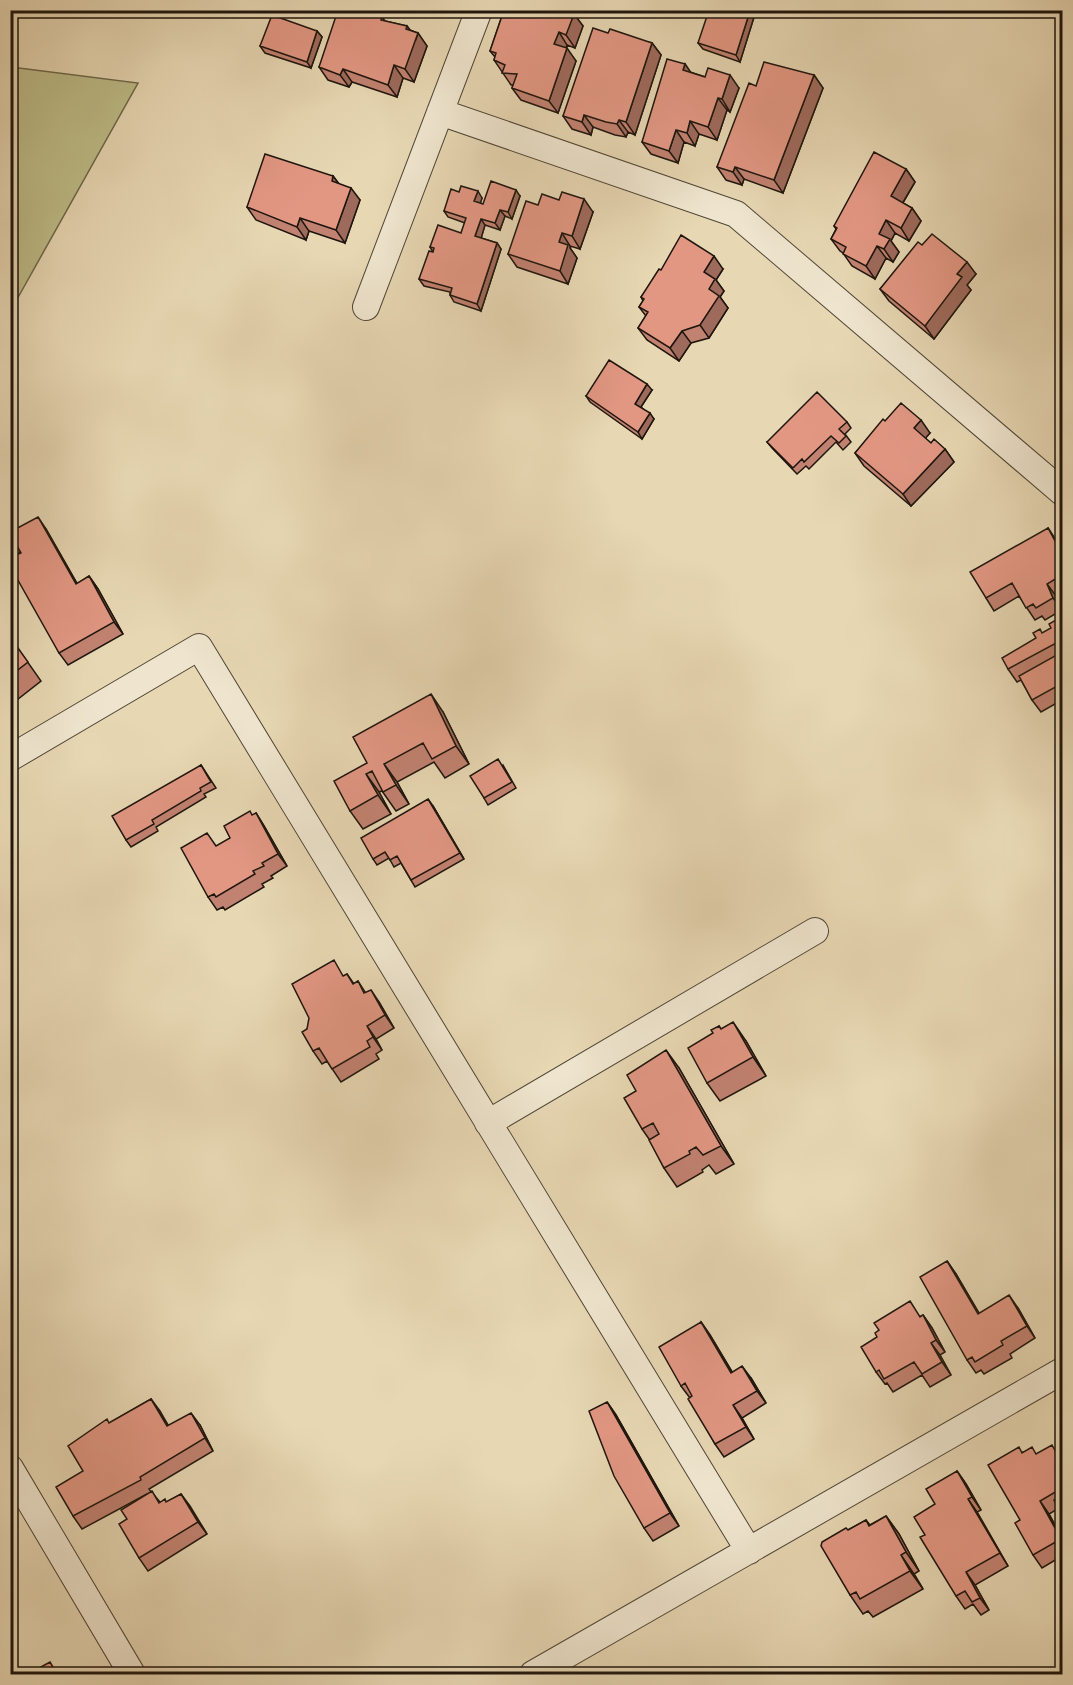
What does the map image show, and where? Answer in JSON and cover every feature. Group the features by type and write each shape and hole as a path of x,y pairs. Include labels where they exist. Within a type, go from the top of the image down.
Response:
{"street":[{"path":"366,307 479,10"},
{"path":"440,112 736,214 1062,492"},
{"path":"10,758 199,647 748,1551"},
{"path":"488,1123 815,931"},
{"path":"533,1674 1062,1371"},
{"path":"10,1468 132,1674"}],"shaded area":[{"path":"10,67 138,83 11,310"}],"building":[{"path":"338,10 362,10 382,17 381,20 407,26 406,29 418,33 405,69 394,65 388,85 343,69 340,75 319,67"},
{"path":"504,10 566,10 574,14 566,35 559,32 554,44 567,48 549,101 512,88 517,74 502,73 505,65 494,60 496,53 490,51"},
{"path":"709,10 750,11 736,55 698,43"},
{"path":"272,15 317,31 307,62 260,46"},
{"path":"593,28 608,33 610,29 652,43 626,122 619,120 617,124 584,115 582,122 563,116"},
{"path":"667,59 685,64 683,70 705,77 708,68 730,75 722,99 718,98 708,127 690,121 687,133 676,130 669,151 642,142"},
{"path":"764,62 814,75 774,180 735,167 733,172 717,167 749,83 756,86"},
{"path":"874,152 906,169 891,196 912,208 901,228 886,220 879,234 890,239 884,249 877,246 866,266 843,254 846,247 831,239 837,228 834,226"},
{"path":"265,154 333,176 332,181 351,188 336,230 300,218 297,227 247,207"},
{"path":"491,181 516,190 508,212 500,210 495,223 481,219 475,236 497,243 477,304 450,295 452,288 419,279 429,251 433,252 434,248 430,247 438,225 461,233 466,218 444,211 451,189 459,192 461,186 478,191 474,201 483,204"},
{"path":"562,192 584,199 572,236 562,233 559,242 568,245 560,271 508,254 526,201 538,205 542,194 559,200"},
{"path":"932,234 967,262 957,274 962,277 925,326 880,289 918,242 922,245"},
{"path":"681,235 714,256 704,272 715,279 709,289 719,296 700,325 682,331 670,348 638,328 648,312 639,307 644,299 641,297 659,269 661,270"},
{"path":"609,360 647,384 635,404 650,413 638,432 586,396"},
{"path":"817,392 847,422 839,429 846,436 839,443 831,436 804,462 802,459 793,468 767,442"},
{"path":"901,403 921,420 914,428 931,443 934,439 945,449 903,494 855,453 883,419 885,421"},
{"path":"38,517 76,584 89,576 114,622 59,653 10,566 10,558 21,553 13,539 10,540 10,532"},
{"path":"1048,528 1062,554 1056,560 1062,575 1047,584 1053,598 1036,608 1033,604 1026,608 1012,583 986,598 970,572"},
{"path":"1061,617 1062,649 1058,642 1008,669 1002,658 1036,638 1033,633 1040,629 1042,633 1051,628 1049,624"},
{"path":"10,637 28,662 10,676"},
{"path":"1062,652 1062,691 1059,685 1032,700 1019,676"},
{"path":"431,694 456,746 432,759 423,743 384,764 396,785 383,792 372,771 366,774 378,795 350,811 334,781 367,763 353,737"},
{"path":"498,759 512,782 484,798 470,776"},
{"path":"201,765 211,782 200,788 201,791 152,820 154,824 126,840 112,816"},
{"path":"428,799 460,853 411,880 397,856 390,860 385,852 373,859 361,838"},
{"path":"250,811 252,815 256,813 278,854 262,863 264,866 253,871 255,874 216,897 214,894 208,897 181,848 207,833 216,846 230,838 224,826"},
{"path":"334,960 343,976 347,974 353,984 358,981 364,993 371,990 385,1015 367,1026 373,1037 367,1041 370,1047 332,1069 319,1048 313,1051 302,1032 307,1029 309,1018 292,984"},
{"path":"733,1022 753,1057 707,1083 688,1048 713,1033 711,1030 719,1026 721,1029"},
{"path":"666,1050 721,1146 703,1155 696,1147 689,1151 690,1154 664,1168 649,1140 659,1134 653,1123 642,1129 624,1098 636,1091 627,1075"},
{"path":"947,1261 978,1314 1009,1295 1027,1326 1001,1341 1003,1345 975,1362 972,1357 967,1360 920,1277"},
{"path":"910,1301 920,1317 923,1315 936,1340 931,1343 942,1362 922,1374 914,1362 884,1379 879,1370 876,1372 861,1347 877,1337 875,1333 879,1330 874,1323"},
{"path":"701,1322 731,1373 742,1366 757,1391 733,1405 746,1427 715,1444 688,1399 692,1396 685,1383 681,1386 659,1347"},
{"path":"151,1399 167,1426 191,1413 205,1438 140,1477 141,1480 73,1516 56,1487 83,1471 68,1446 107,1419 109,1423"},
{"path":"607,1402 670,1513 644,1528 614,1476 589,1411"},
{"path":"1052,1445 1062,1463 1062,1515 1054,1500 1061,1497 1057,1491 1040,1501 1061,1539 1033,1555 1015,1523 1020,1520 988,1465 1019,1447 1022,1453 1032,1447 1036,1454"},
{"path":"957,1471 972,1497 968,1499 1000,1553 966,1572 980,1598 972,1602 965,1591 956,1596 920,1537 925,1535 914,1517 935,1504 926,1489"},
{"path":"152,1491 159,1503 181,1494 198,1522 139,1558 119,1524 127,1519 121,1510"},
{"path":"886,1516 906,1552 901,1555 910,1571 860,1599 856,1592 850,1595 821,1546 822,1542 846,1528 848,1530 866,1520 869,1526"},
{"path":"50,1662 57,1674 28,1674"}]}
